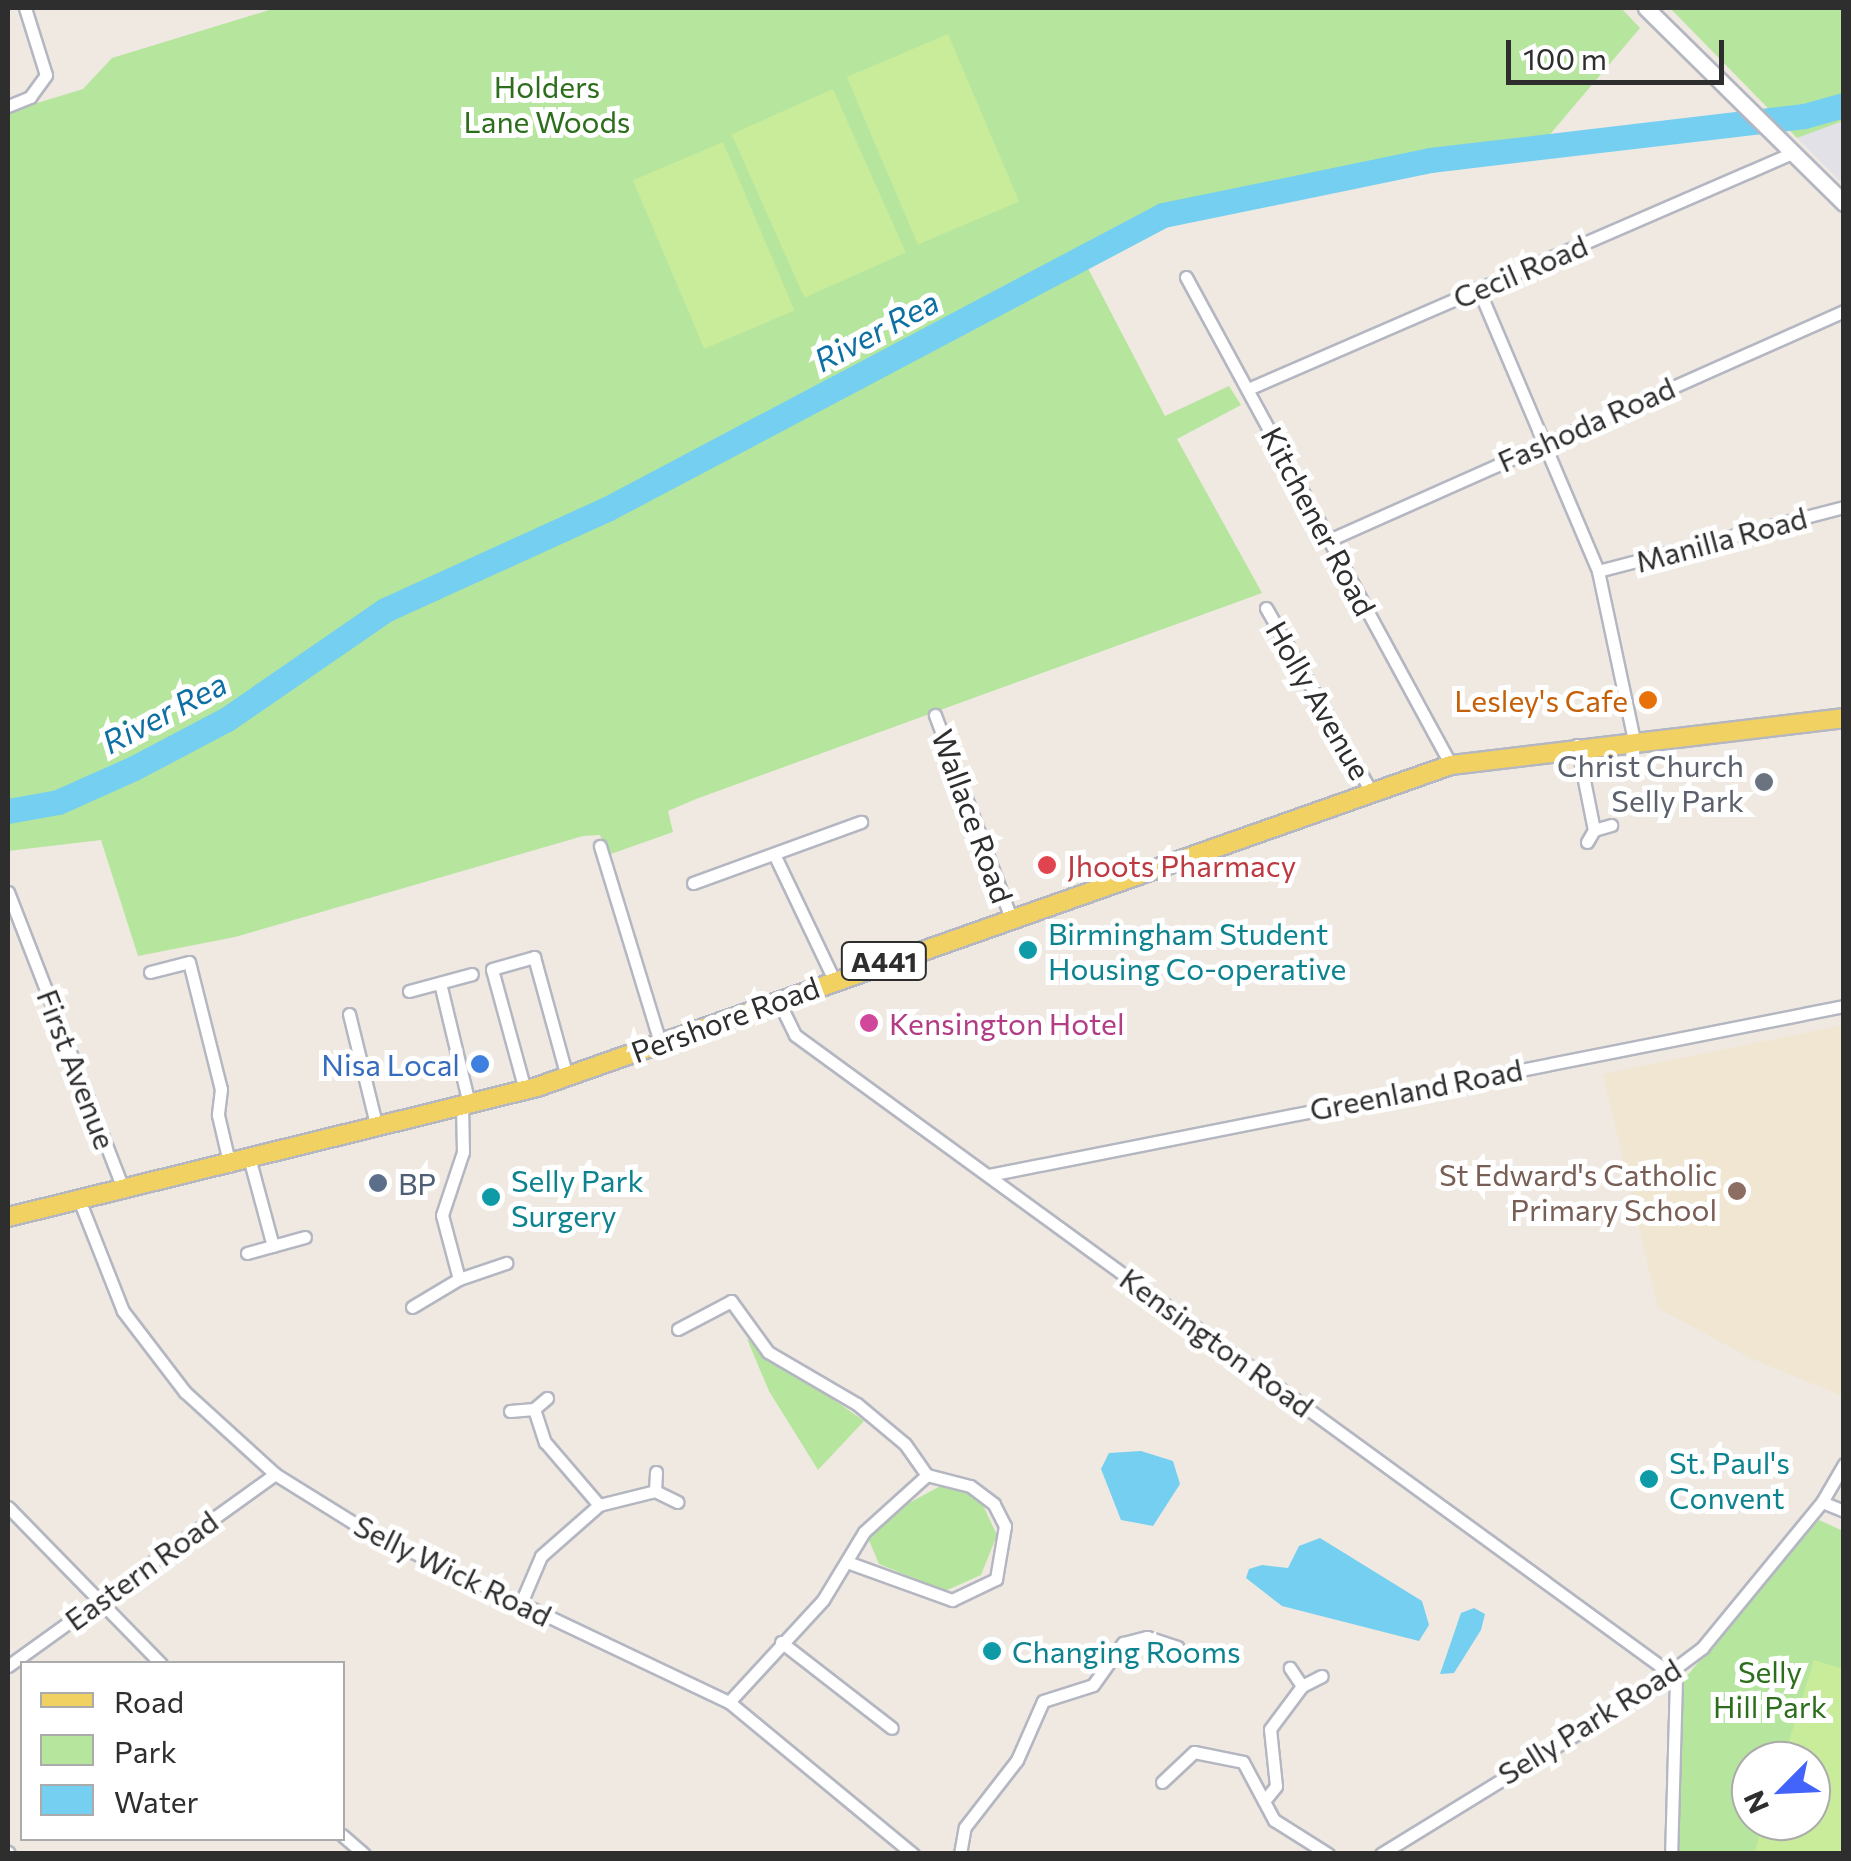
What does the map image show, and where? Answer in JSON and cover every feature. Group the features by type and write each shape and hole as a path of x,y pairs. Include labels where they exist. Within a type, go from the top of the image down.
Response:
{"main road":[{"name":"Pershore Road","path":"8,1218 250,1161 568,1077 1010,916 1451,765 1577,745 1844,718"}],"street":[{"path":"8,106 30,98 46,75 25,8"},
{"path":"1646,8 1844,203"},
{"name":"Cecil Road","path":"1248,389 1792,153"},
{"name":"Kitchener Road","path":"1186,276 1451,765"},
{"path":"1478,288 1598,571 1634,740"},
{"name":"Fashoda Road","path":"1329,540 1844,311"},
{"name":"Manilla Road","path":"1598,571 1844,507"},
{"name":"Holly Avenue","path":"1266,608 1371,792"},
{"name":"Wallace Road","path":"935,715 1010,916"},
{"path":"1577,745 1594,830 1587,842"},
{"path":"694,883 861,822"},
{"path":"1594,830 1611,825"},
{"path":"600,846 660,1042"},
{"path":"774,854 834,980"},
{"name":"First Avenue","path":"8,892 124,1192"},
{"path":"526,1090 492,970 534,957 568,1077"},
{"path":"150,972 189,962 222,1089 218,1115 230,1166"},
{"path":"409,991 472,974"},
{"path":"440,983 466,1105 463,1152 442,1215 459,1279"},
{"name":"Kensington Road","path":"778,1000 795,1035 1670,1673"},
{"name":"Greenland Road","path":"990,1176 1844,1006"},
{"path":"348,1014 377,1128"},
{"path":"250,1161 274,1246"},
{"name":"Selly Wick Road","path":"80,1202 123,1311 185,1392 276,1474 360,1526 729,1702 913,1854"},
{"path":"247,1253 306,1237"},
{"path":"412,1307 459,1279 506,1263"},
{"path":"678,1329 731,1301 768,1352 857,1404 906,1444 928,1474 970,1486 994,1504 1006,1526 996,1579 952,1600 847,1562"},
{"path":"510,1411 534,1408 546,1398"},
{"path":"534,1408 546,1442 599,1505"},
{"name":"Selly Park Road","path":"1381,1854 1670,1673 1702,1648 1822,1502 1844,1464"},
{"path":"655,1491 656,1472"},
{"name":"Eastern Road","path":"8,1666 276,1474"},
{"path":"729,1702 823,1600 878,1516 928,1474"},
{"path":"521,1603 541,1556 599,1505 655,1491 678,1502"},
{"path":"1822,1502 1844,1511"},
{"path":"8,1507 158,1661"},
{"path":"960,1854 965,1827 1017,1760 1043,1701 1093,1685 1123,1643 1147,1638 1177,1647"},
{"path":"781,1642 892,1728"},
{"path":"1290,1668 1302,1686"},
{"path":"1670,1673 1676,1678 1671,1854"},
{"path":"1264,1801 1276,1786 1270,1728 1302,1686 1322,1676"},
{"path":"1162,1782 1184,1760 1202,1752 1251,1768 1264,1801 1282,1827 1328,1854"}],"shaded area":[{"path":"1843,121 1843,184 1797,138"},
{"name":"St Edward's Catholic Primary School","path":"1844,1025 1843,1396 1752,1359 1658,1308 1603,1074"}],"green space":[{"name":"Holders Lane Woods","path":"276,8 1621,8 1640,28 1541,145 1430,160 1163,215 1081,255 1165,416 1229,386 1241,405 1177,439 1262,593 696,799 668,811 673,832 608,855 600,835 583,836 235,937 138,956 101,840 8,851 8,112 83,89 112,58"},
{"path":"1670,8 1843,8 1843,121 1797,138"},
{"path":"948,34 1019,202 918,245 847,77"},
{"path":"833,89 906,253 804,298 732,134"},
{"path":"723,142 795,310 704,349 633,180"},
{"path":"747,1339 864,1421 818,1470 769,1391"},
{"path":"944,1484 980,1499 997,1535 981,1575 945,1591 879,1564 868,1538 885,1516"},
{"name":"Selly Hill Park","path":"1819,1520 1843,1531 1843,1853 1679,1854 1680,1684"},
{"path":"1814,1660 1843,1669 1843,1853 1755,1850 1758,1841 1831,1841 1831,1741 1789,1741"}],"water":[{"path":"1141,1451 1173,1461 1180,1484 1153,1526 1121,1520 1101,1469 1109,1453"},
{"path":"1320,1538 1422,1601 1429,1625 1419,1641 1282,1606 1246,1578 1249,1569 1262,1565 1288,1568 1299,1546"},
{"path":"1474,1608 1485,1614 1481,1630 1454,1673 1440,1674 1461,1613"}],"waterway":[{"name":"River Rea","path":"8,811 58,802 134,768 227,719 385,610 607,509 1163,215 1430,160 1804,116 1844,105"}],"place":[{"name":"Lesley's Cafe","path":"1648,700"},
{"name":"Christ Church Selly Park","path":"1764,782"},
{"name":"Jhoots Pharmacy","path":"1047,865"},
{"name":"Birmingham Student Housing Co-operative","path":"1028,950"},
{"name":"Kensington Hotel","path":"869,1023"},
{"name":"Nisa Local","path":"480,1064"},
{"name":"BP","path":"378,1183"},
{"name":"St Edward's Catholic Primary School","path":"1737,1191"},
{"name":"Selly Park Surgery","path":"491,1197"},
{"name":"St. Paul's Convent","path":"1649,1479"},
{"name":"Changing Rooms","path":"992,1651"}]}
